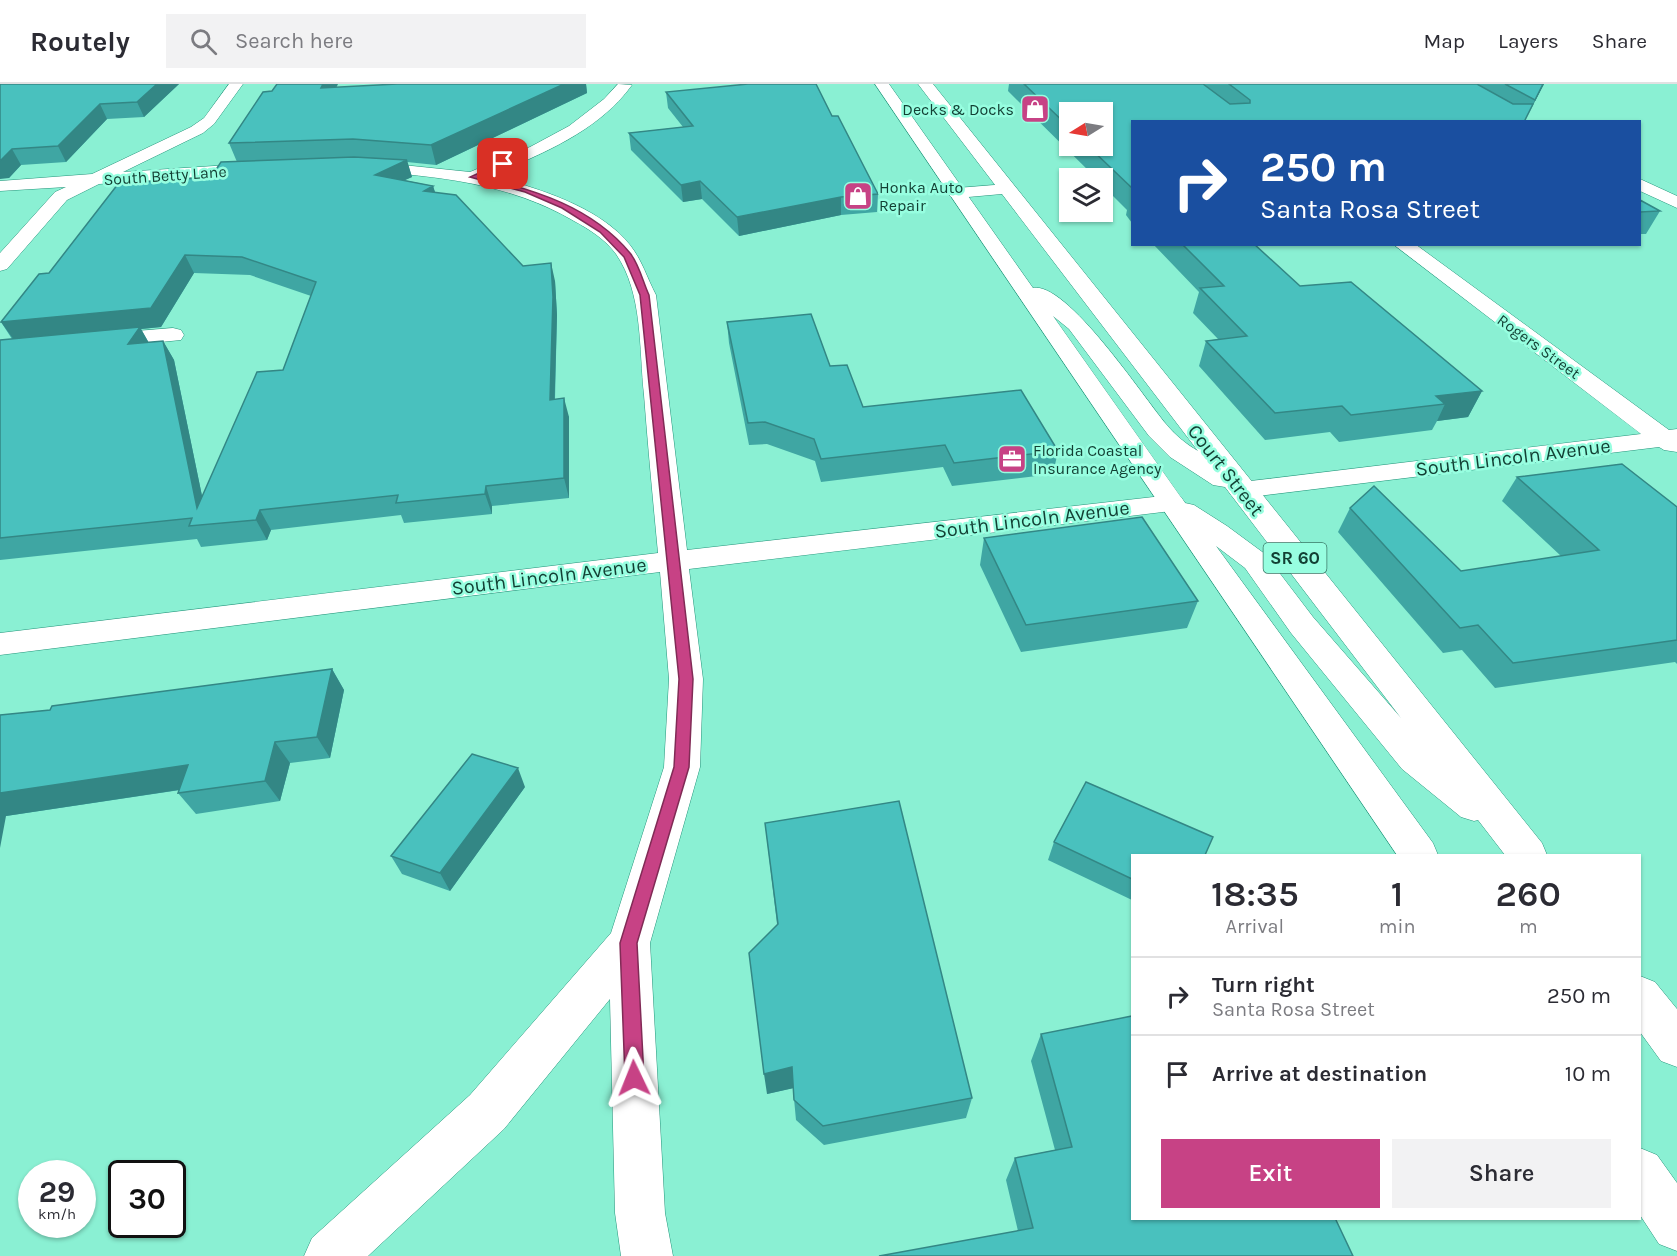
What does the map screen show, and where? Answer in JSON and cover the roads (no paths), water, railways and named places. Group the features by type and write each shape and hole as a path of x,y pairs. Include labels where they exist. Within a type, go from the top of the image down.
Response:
{"street":[{"path":"0,265 61,196 91,179 197,130 210,121 236,84"},
{"path":"882,84 1171,503 1418,854"},
{"name":"Court Street","path":"925,84 1524,849"},
{"path":"474,177 561,138 591,119 613,100 625,85"},
{"path":"352,166 422,170 474,177 527,191 565,206 603,231 628,256 645,295 686,679 682,767 629,943 640,1213 647,1256"},
{"name":"South Betty Lane","path":"0,186 275,167"},
{"path":"1641,185 1677,203"},
{"path":"957,193 1006,189"},
{"name":"Rogers Street","path":"1405,246 1673,441"},
{"path":"1012,273 1077,324 1158,431 1179,451 1242,490"},
{"path":"81,343 173,334"},
{"name":"South Lincoln Avenue","path":"1242,490 1673,441"},
{"path":"1171,503 1217,532 1255,561 1302,625 1415,759 1524,849"},
{"name":"South Lincoln Avenue","path":"0,644 673,561 1171,503"},
{"path":"330,1256 487,1113 629,943"},
{"path":"1641,998 1677,1045"},
{"path":"1641,1173 1677,1226"}],"place":[{"name":"Decks & Docks","path":"1035,109"},
{"name":"Honka Auto Repair","path":"858,196"},
{"name":"Florida Coastal Insurance Agency","path":"1012,459"}]}
